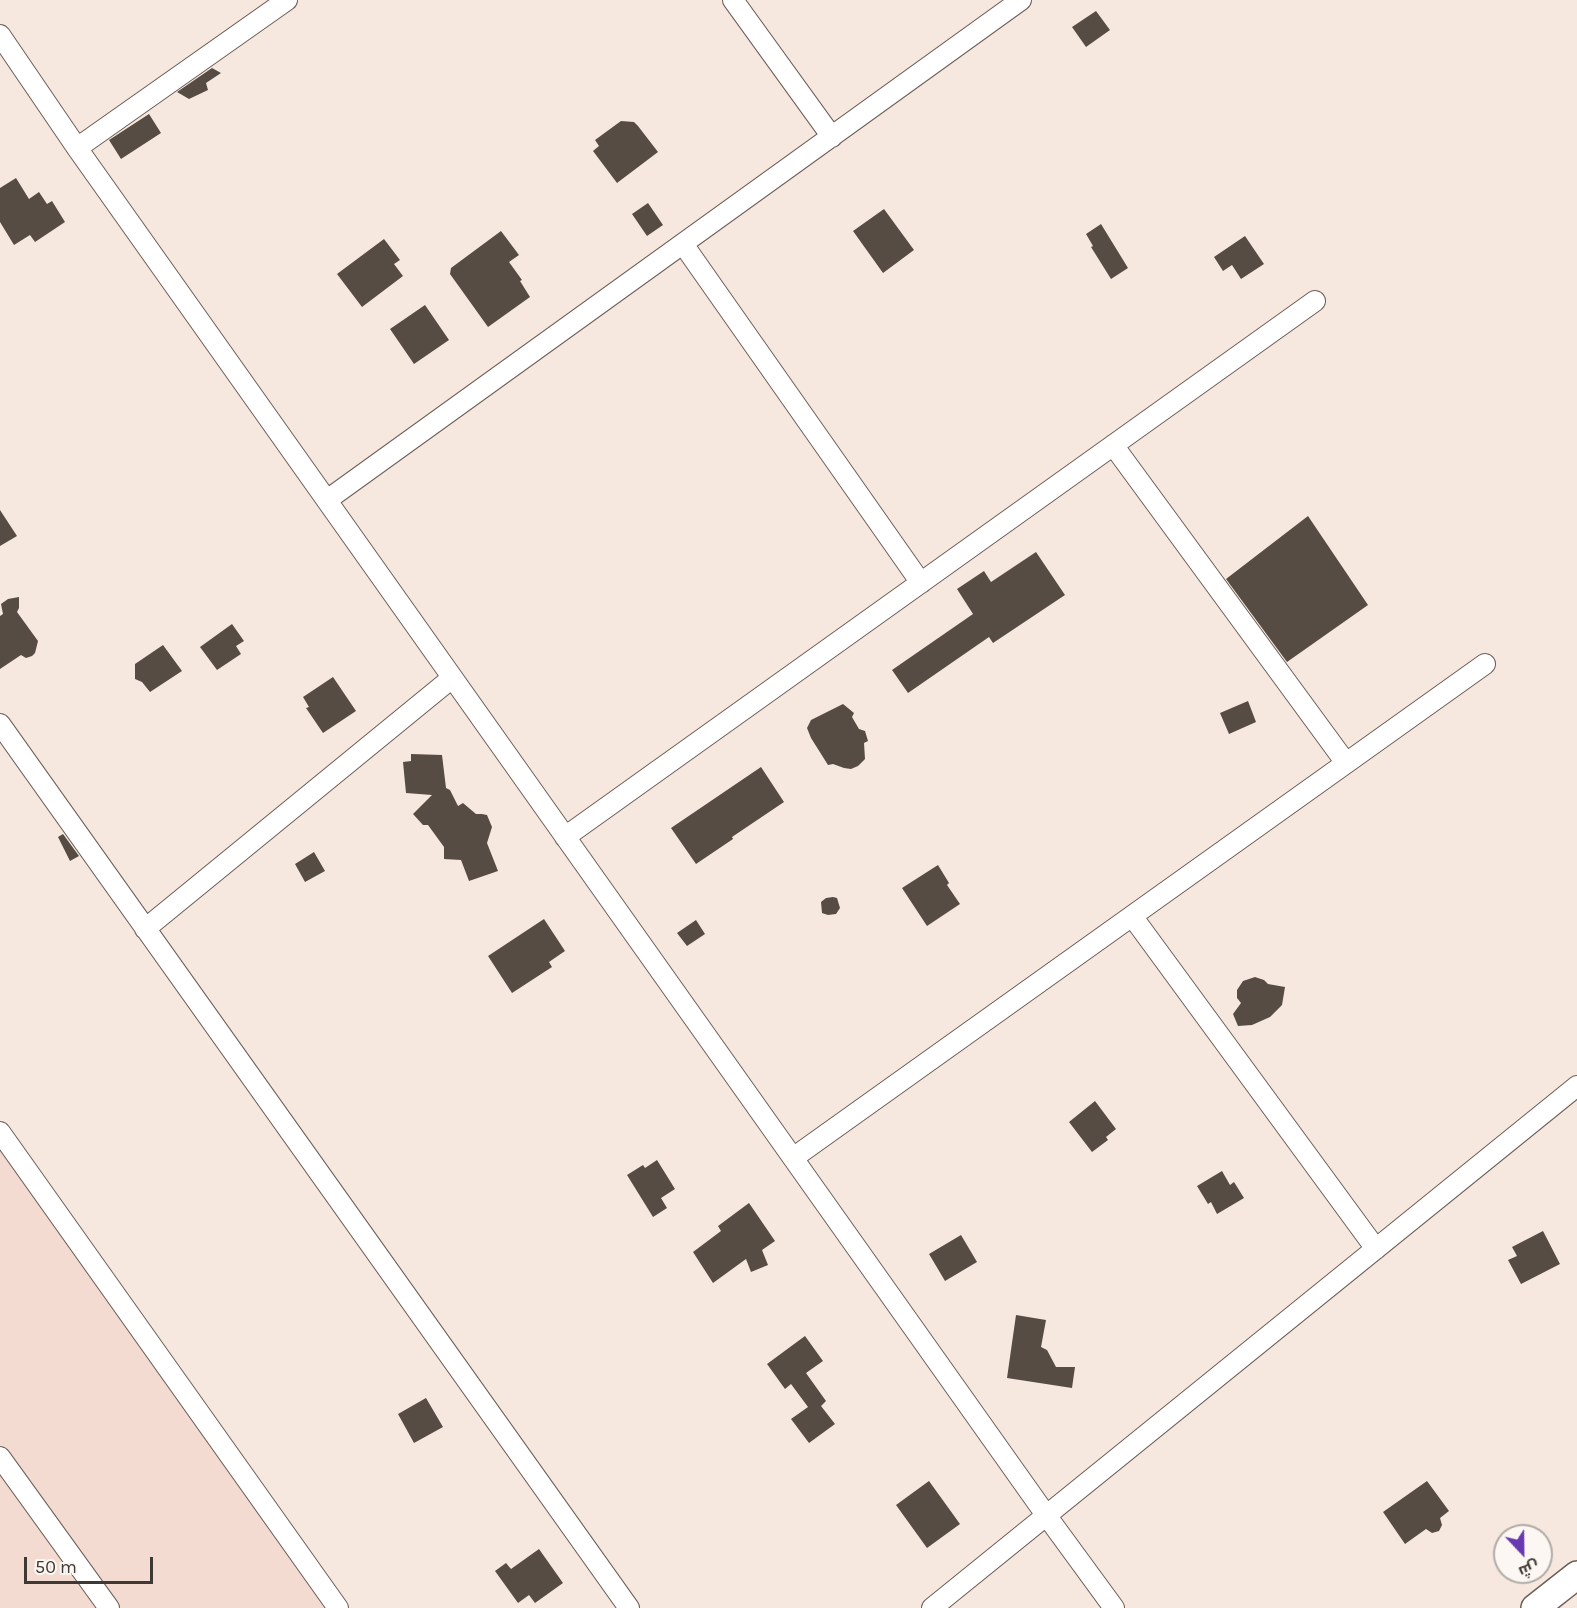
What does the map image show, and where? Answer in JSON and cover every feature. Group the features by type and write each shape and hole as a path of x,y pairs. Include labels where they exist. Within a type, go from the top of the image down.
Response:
{"main road":[{"path":"1535,1608 1577,1575"}],"street":[{"path":"77,148 287,0"},
{"path":"733,0 831,137"},
{"path":"327,500 1021,0"},
{"path":"0,35 77,148 1114,1608"},
{"path":"683,244 921,583"},
{"path":"565,837 1315,301"},
{"path":"1113,446 1346,763"},
{"path":"793,1158 1485,664"},
{"path":"145,929 453,678"},
{"path":"0,724 629,1608"},
{"path":"1132,916 1376,1249"},
{"path":"932,1608 1577,1086"},
{"path":"0,1132 338,1608"},
{"path":"0,1457 109,1608"}],"shaded area":[{"path":"0,1146 324,1608 0,1608"}],"building":[{"path":"1096,11 1110,30 1086,47 1072,27"},
{"path":"212,68 221,73 206,83 208,90 189,99 177,92"},
{"path":"149,114 161,133 121,159 109,140"},
{"path":"621,121 634,122 658,152 617,183 593,151 599,146 595,140"},
{"path":"16,178 29,199 39,192 47,204 52,201 65,222 35,242 30,235 14,245 0,222 0,188"},
{"path":"648,203 663,225 647,236 632,214"},
{"path":"884,209 914,250 883,273 853,231"},
{"path":"1101,224 1128,268 1111,279 1091,247 1093,246 1086,234"},
{"path":"501,231 519,255 509,262 522,280 520,281 530,297 488,327 450,274 451,268"},
{"path":"1245,236 1264,264 1241,279 1232,265 1223,271 1214,257"},
{"path":"384,239 400,260 394,264 403,276 362,307 337,274"},
{"path":"425,305 449,340 414,364 390,329"},
{"path":"0,510 17,536 0,546"},
{"path":"1308,516 1368,605 1287,662 1226,579"},
{"path":"1036,552 1065,595 993,643 989,637 908,693 892,670 973,614 957,589 984,571 991,582"},
{"path":"19,597 17,612 38,641 35,653 26,658 21,655 0,669 0,616 3,614 1,604 8,599"},
{"path":"232,624 244,641 236,646 241,654 217,670 200,647"},
{"path":"163,645 182,671 150,692 142,682 135,679 135,664"},
{"path":"333,677 356,711 323,733 306,708 309,707 303,697"},
{"path":"1248,701 1256,722 1229,734 1220,713"},
{"path":"843,704 854,713 852,717 859,729 865,731 868,741 864,743 865,759 851,769 833,764 828,765 807,728 811,720"},
{"path":"411,754 442,755 446,788 450,790 458,806 463,803 476,814 487,815 492,827 487,843 498,871 469,881 461,860 444,859 444,847 428,825 423,825 413,814 432,795 406,793 403,762 411,761"},
{"path":"761,767 784,802 696,864 671,828"},
{"path":"63,834 79,856 70,861 58,837"},
{"path":"314,852 325,871 305,882 295,864"},
{"path":"938,865 949,883 947,885 960,904 927,926 902,888"},
{"path":"833,897 837,898 840,908 836,914 822,913 821,902"},
{"path":"544,919 565,951 549,962 552,967 512,993 488,956"},
{"path":"696,920 705,934 687,946 677,933"},
{"path":"1255,977 1268,984 1285,987 1282,1005 1270,1017 1252,1025 1238,1026 1233,1014 1241,1003 1237,998 1237,990 1243,981"},
{"path":"1095,1101 1116,1129 1106,1137 1108,1140 1092,1152 1069,1122"},
{"path":"657,1160 675,1189 661,1198 667,1208 653,1217 627,1175"},
{"path":"1222,1171 1230,1185 1234,1182 1244,1198 1217,1214 1211,1202 1208,1204 1197,1186"},
{"path":"749,1203 775,1241 762,1250 768,1265 751,1272 746,1259 713,1283 693,1252 721,1231 718,1226"},
{"path":"1543,1231 1560,1264 1521,1284 1508,1260 1517,1256 1512,1247"},
{"path":"961,1235 977,1262 945,1281 929,1254"},
{"path":"1016,1315 1046,1320 1041,1347 1047,1350 1056,1367 1075,1367 1072,1388 1007,1378"},
{"path":"805,1336 823,1361 806,1373 826,1401 821,1406 835,1424 809,1443 791,1419 808,1407 791,1384 785,1389 767,1364"},
{"path":"426,1398 443,1427 414,1443 398,1414"},
{"path":"929,1481 960,1524 927,1548 896,1505"},
{"path":"1427,1481 1449,1511 1440,1518 1442,1525 1439,1531 1432,1533 1426,1529 1405,1544 1383,1512"},
{"path":"539,1549 563,1583 535,1603 529,1595 518,1603 495,1571 506,1563 511,1569"}]}
